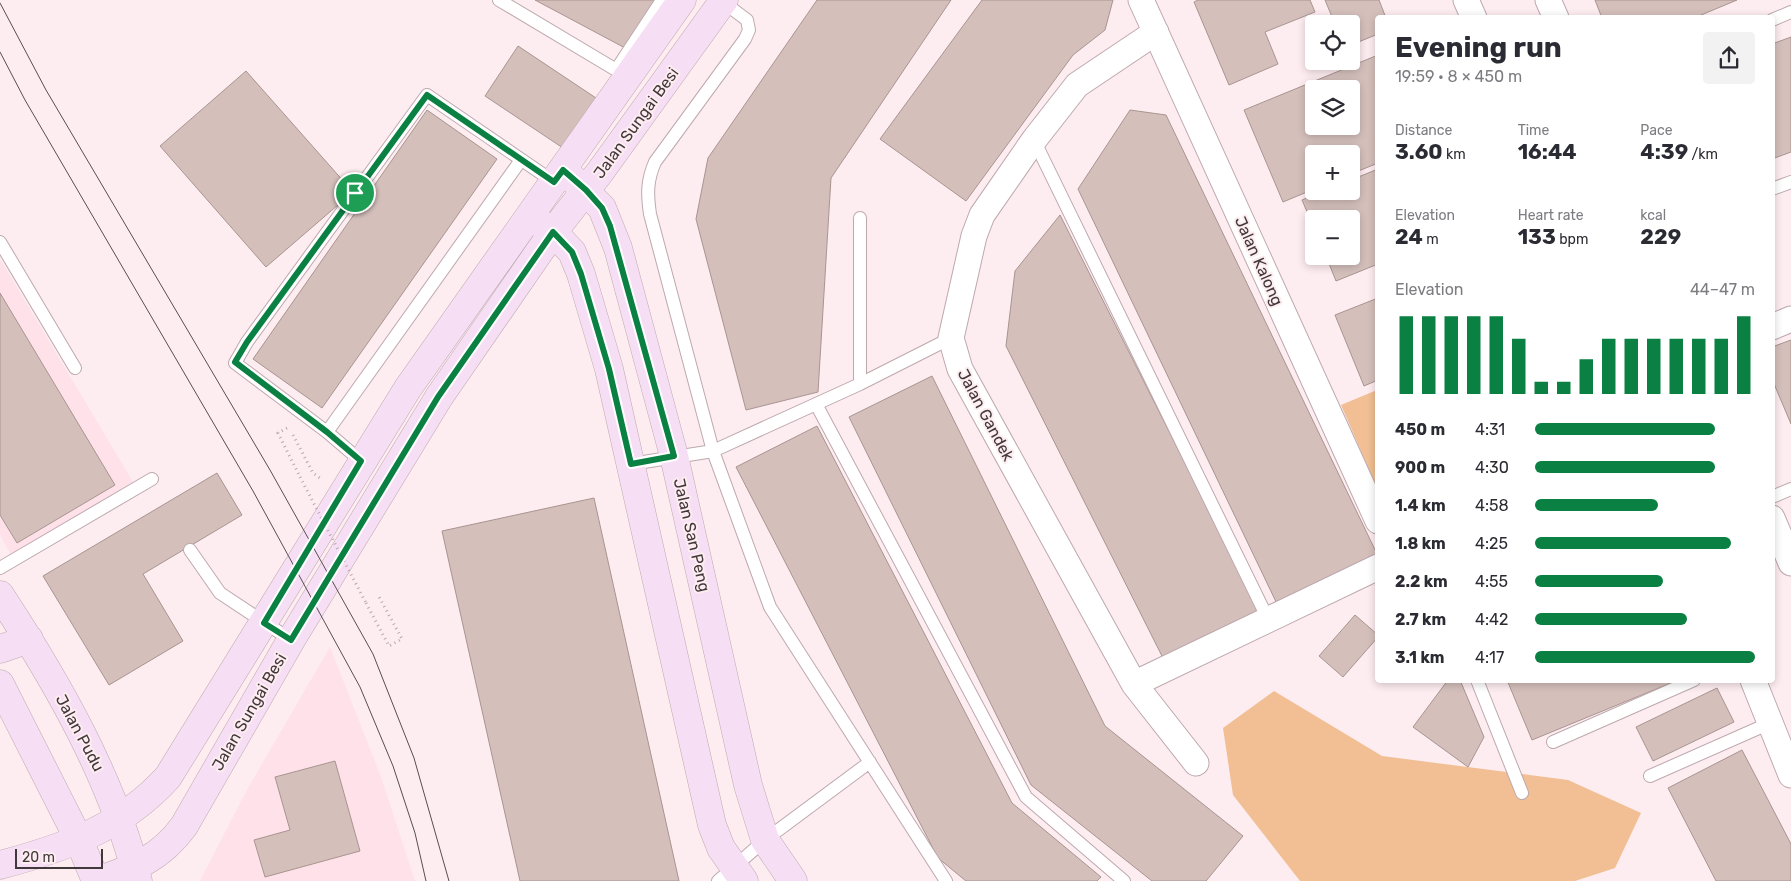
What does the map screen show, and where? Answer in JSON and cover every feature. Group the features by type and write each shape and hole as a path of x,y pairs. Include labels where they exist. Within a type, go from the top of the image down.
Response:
{"street":[{"name":"Jalan Sungai Besi","path":"0,865 79,840 119,819 142,803 168,777 264,623 361,461 408,388 558,176 622,74 682,0"},
{"name":"Jalan Kalong","path":"1141,0 1375,514"},
{"path":"1466,0 1473,15"},
{"path":"1548,0 1555,15"},
{"name":"Jalan Sungai Besi","path":"96,881 137,874 163,851 184,826 229,744 438,397 553,232 586,190 722,1"},
{"name":"Jalan Gandek","path":"1156,32 1077,85 1034,140 982,215 974,236 951,338 960,369 1134,684 1196,763"},
{"name":"Jalan San Peng","path":"558,176 586,190 602,208 618,248 674,456 748,785 765,840 794,881"},
{"path":"530,215 553,232 572,252 581,274 609,369 712,825 732,876"},
{"path":"1775,326 1791,319"},
{"path":"1775,525 1791,563"},
{"path":"1134,684 1375,568"},
{"name":"Jalan Pudu","path":"0,595 29,639 96,763 119,819 137,874"},
{"path":"0,649 29,639"},
{"path":"1754,683 1791,775"},
{"path":"2,695 79,840 96,881"}],"lane":[{"path":"499,0 622,74 662,0"},
{"path":"722,1 747,20 748,30 745,38 661,151 648,176 647,192 650,214 713,451 770,607 946,881"},
{"path":"1775,19 1791,12"},
{"path":"361,461 327,432 235,362 247,342 427,95 521,160 558,176"},
{"path":"1034,140 1268,619"},
{"path":"327,432 521,160"},
{"path":"1775,188 1791,182"},
{"path":"860,218 860,384"},
{"path":"0,242 75,368"},
{"path":"631,464 713,451 860,384 951,338"},
{"path":"816,404 1026,797 1124,881"},
{"path":"0,568 152,479"},
{"path":"1775,495 1791,489"},
{"path":"190,550 220,593 291,640"},
{"path":"1478,683 1522,793"},
{"path":"1553,742 1687,683"},
{"path":"1650,776 1770,723"},
{"path":"732,876 765,840 870,762"}],"path":[{"path":"320,478 313,473 289,427 278,432 389,646 402,639 378,594"}],"shaded area":[{"path":"0,259 133,482 11,555 0,535"},
{"path":"1375,391 1375,483 1341,405"},
{"path":"330,647 381,777 415,881 200,881 248,788"},
{"path":"1274,691 1382,756 1568,780 1641,813 1615,868 1575,881 1300,881 1233,795 1223,728"}],"building":[{"path":"535,0 656,0 627,49"},
{"path":"817,0 951,0 831,178 818,392 746,410 696,219 708,158"},
{"path":"982,0 1113,0 1105,30 1073,55 966,201 880,139"},
{"path":"1198,0 1310,0 1315,12 1265,32 1278,64 1229,85 1194,2"},
{"path":"1325,0 1379,0 1385,15 1375,15 1375,35 1360,41 1360,15 1331,15"},
{"path":"1595,0 1737,0 1701,15 1601,15"},
{"path":"1791,37 1791,152 1775,158 1775,43"},
{"path":"518,46 596,98 563,148 485,96"},
{"path":"1375,56 1375,164 1360,170 1360,145 1305,145 1305,193 1283,202 1244,110 1305,85 1305,135 1360,135 1360,80 1317,80 1341,70 1360,70 1360,62"},
{"path":"246,71 353,192 266,267 160,146"},
{"path":"427,110 497,159 322,408 253,359"},
{"path":"1130,110 1166,115 1375,550 1375,558 1279,608 1078,189"},
{"path":"1375,170 1375,265 1336,281 1330,265 1360,265 1360,210 1306,210 1302,200 1360,200 1360,176"},
{"path":"1060,215 1263,618 1167,666 1006,346 1015,271"},
{"path":"0,293 115,485 17,543 0,515"},
{"path":"1375,299 1375,381 1364,386 1335,315"},
{"path":"1791,340 1791,424 1775,386 1775,346"},
{"path":"932,376 1105,726 1243,836 1206,881 1152,881 1031,785 849,417"},
{"path":"817,426 1012,803 1101,877 1097,881 966,881 938,858 736,467"},
{"path":"217,473 242,515 143,574 183,641 109,685 43,576"},
{"path":"594,498 679,881 520,881 442,531"},
{"path":"1355,615 1375,632 1375,640 1343,677 1319,656"},
{"path":"1446,683 1461,683 1484,737 1468,767 1413,727"},
{"path":"1508,683 1671,683 1532,740"},
{"path":"1717,688 1734,722 1653,761 1636,727"},
{"path":"1742,750 1791,844 1791,881 1716,881 1668,788"},
{"path":"335,761 360,851 265,877 254,840 290,830 275,777"}],"tram line":[{"path":"0,3 46,90 270,470 373,654 414,758 449,881"},
{"path":"0,52 25,100 253,491 360,687 393,766 415,833 426,881"}],"route":[{"path":"427,95 554,182 563,170 586,190 602,208 610,226 618,248 674,456 631,464 609,369 581,274 572,252 553,232 438,397 291,640 264,623 361,461 327,432 235,362 247,342 355,193 427,95"}]}
